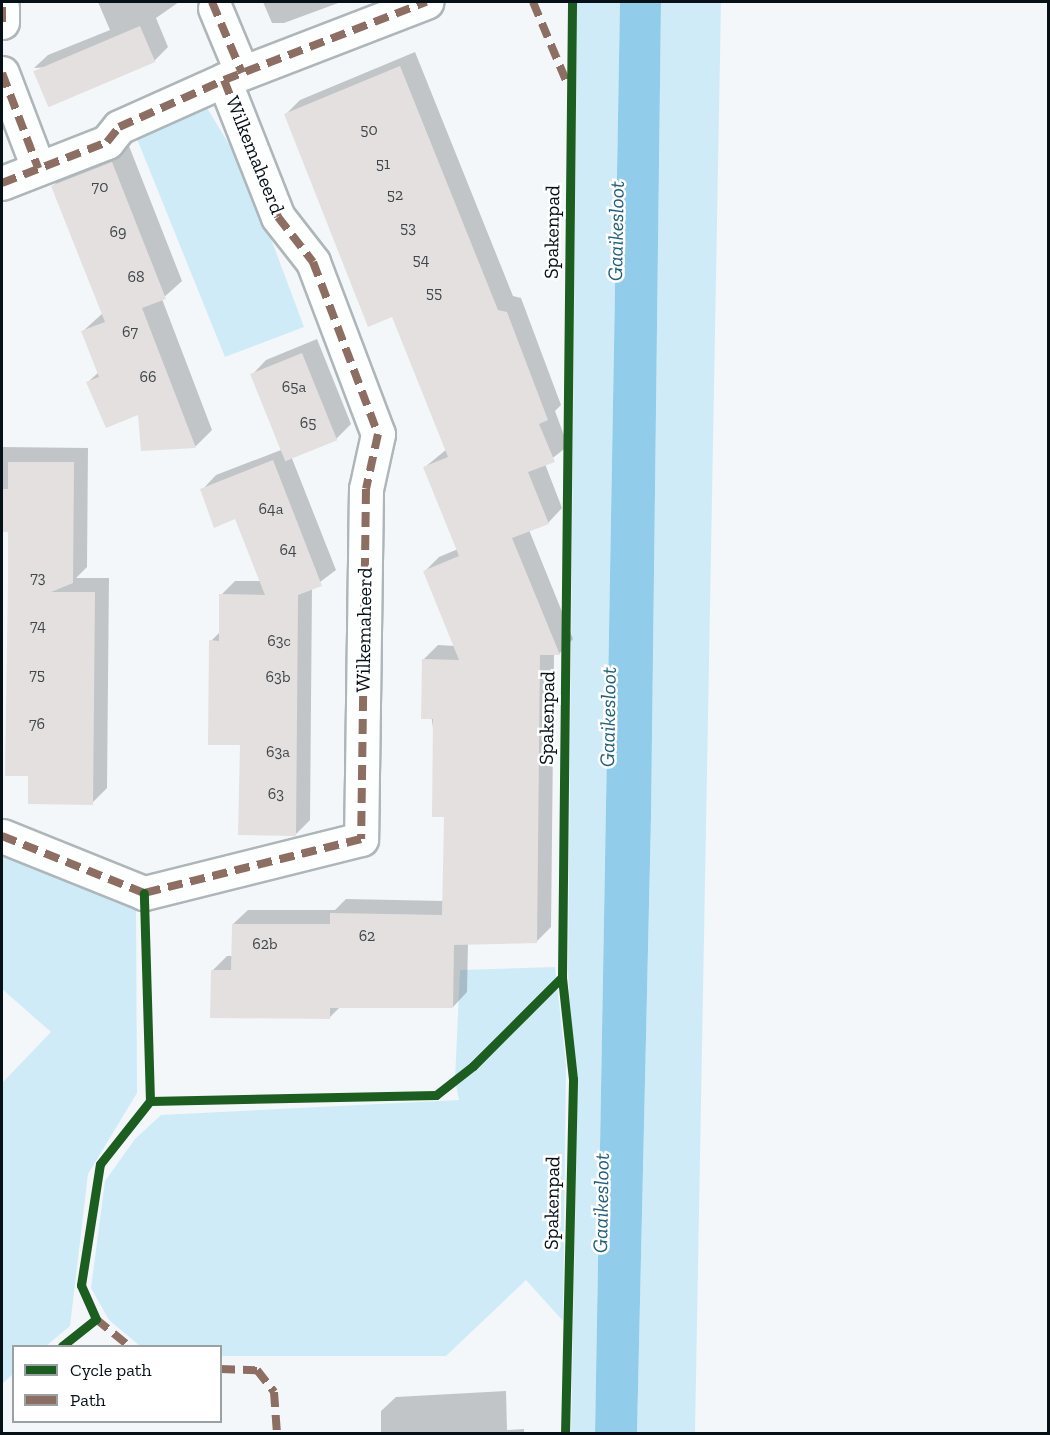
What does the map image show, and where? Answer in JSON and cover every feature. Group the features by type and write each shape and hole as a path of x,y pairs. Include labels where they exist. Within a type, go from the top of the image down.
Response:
{"street":[{"name":"Wilkemaheerd","path":"2,183 107,142 118,127 233,76 426,2"},
{"path":"2,7 2,22"},
{"name":"Wilkemaheerd","path":"2,836 144,893 361,839 366,489 378,434 313,262 278,217 233,76 215,8"},
{"path":"2,73 38,168"}],"shaded area":[{"path":"577,2 620,2 595,1433 571,1434 577,1122 568,971"},
{"path":"661,2 721,2 695,1433 637,1434 651,817"},
{"path":"207,108 246,172 304,327 225,357 135,134"},
{"path":"2,849 136,903 137,1093 88,1174 70,1326 47,1345 12,1345 12,1375 2,1384 2,1083 51,1032 2,989"},
{"path":"555,967 566,1065 563,1321 526,1280 446,1356 222,1356 222,1345 139,1345 109,1320 91,1288 105,1181 135,1139 161,1115 459,1100 455,1080 460,970"}],"water":[{"name":"Gaaikesloot","path":"620,2 661,2 651,817 637,1433 595,1434"}],"building":[{"path":"140,26 155,62 48,107 33,71"},
{"path":"400,66 498,310 507,312 548,420 539,424 555,462 528,472 549,524 512,538 560,655 540,655 537,943 454,945 453,1008 330,1008 330,1019 210,1018 211,970 231,970 232,924 330,924 330,913 442,915 444,817 432,817 433,719 421,719 422,659 459,660 423,571 459,556 423,467 448,457 392,317 368,327 284,114"},
{"path":"112,162 166,299 142,308 196,448 141,451 138,415 106,428 86,382 99,377 81,331 105,322 51,186"},
{"path":"302,353 337,440 285,461 250,374"},
{"path":"273,460 322,586 298,595 296,836 238,835 240,745 208,745 209,640 219,641 219,594 265,595 235,519 214,528 200,489"},
{"path":"8,462 74,462 73,583 51,592 95,592 93,805 28,804 28,776 5,776 8,532 2,532 2,489 8,489"}],"marked path":[{"path":"212,2 242,73"},
{"path":"224,80 426,2"},
{"path":"533,2 567,83"},
{"path":"2,7 2,22"},
{"path":"2,73 38,168"},
{"path":"2,183 107,142 119,127 224,80 278,217 313,262 378,434 366,489 361,839 144,893 2,836"},
{"path":"96,1319 128,1345"},
{"path":"222,1369 257,1370 274,1392 277,1434"}],"cycle path":[{"name":"Spakenpad","path":"565,1434 573,1079 562,977 572,2"},
{"path":"63,1345 96,1319 81,1285 100,1164 150,1101 144,893"},
{"path":"150,1101 436,1095 473,1066 562,977"}]}
